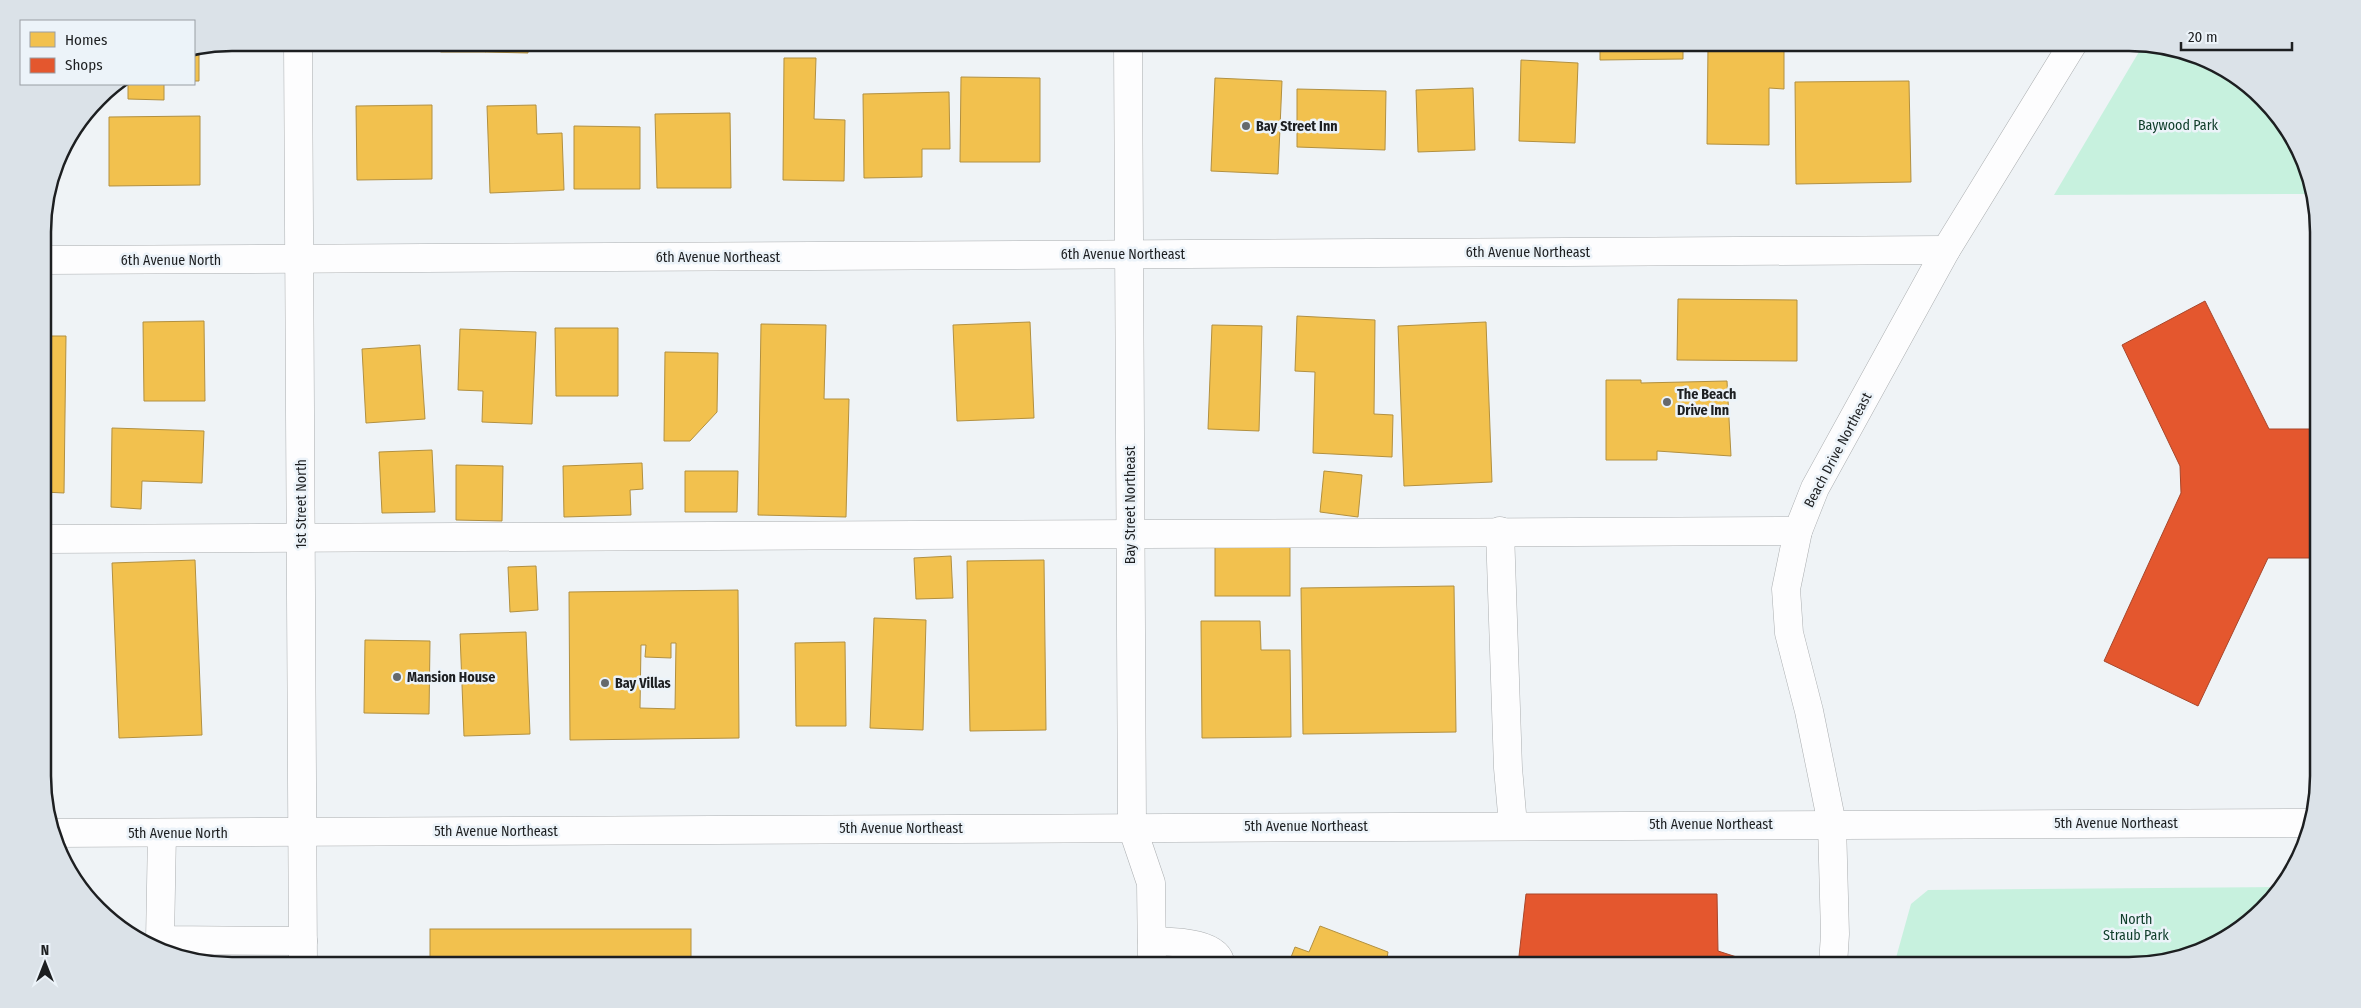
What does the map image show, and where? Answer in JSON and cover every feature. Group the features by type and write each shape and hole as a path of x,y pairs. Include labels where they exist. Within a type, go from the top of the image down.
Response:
{"street":[{"name":"1st Street North","path":"298,51 303,953"},
{"name":"Bay Street Northeast","path":"1128,51 1132,827 1151,883 1152,953"},
{"name":"Beach Drive Northeast","path":"1834,957 1835,934 1832,824 1809,712 1789,633 1786,589 1798,531 1815,488 1946,250 2068,51"},
{"name":"6th Avenue Northeast","path":"299,259 1946,250"},
{"name":"6th Avenue North","path":"51,260 299,259"},
{"path":"51,540 1500,531 1798,531"},
{"path":"1500,531 1508,768 1513,825"},
{"name":"5th Avenue Northeast","path":"302,832 2304,822"},
{"name":"5th Avenue North","path":"61,833 302,832"},
{"path":"162,833 160,940 303,953"},
{"path":"1152,953 1194,944 1211,950 1216,957"}],"green space":[{"name":"Baywood Park","path":"2139,52 2176,57 2198,65 2229,82 2248,96 2272,122 2291,152 2304,185 2306,194 2054,195"},
{"name":"North Straub Park","path":"2271,887 2257,904 2229,926 2209,938 2176,951 2129,957 1896,957 1911,904 1928,890"}],"building: Homes":[{"path":"441,51 485,51 485,52"},
{"path":"528,51 528,53 485,52"},
{"path":"1600,51 1683,51 1683,59 1600,60"},
{"path":"1708,51 1784,51 1784,89 1769,88 1769,145 1707,144"},
{"path":"195,55 199,55 199,81 195,81"},
{"path":"784,58 816,58 814,119 845,120 844,181 783,180"},
{"path":"1521,60 1578,63 1575,143 1519,141"},
{"path":"961,77 1040,78 1040,162 960,162"},
{"name":"Bay Street Inn","path":"1215,78 1282,81 1278,174 1211,171"},
{"path":"1909,81 1911,182 1796,184 1795,82"},
{"path":"128,85 164,85 164,100 128,99"},
{"path":"1473,88 1475,150 1418,152 1416,90"},
{"path":"1297,89 1386,91 1385,150 1297,147"},
{"path":"949,92 950,149 922,149 922,177 864,178 863,94"},
{"path":"432,105 432,179 357,180 356,106"},
{"path":"536,105 537,134 562,133 564,190 490,193 487,106"},
{"path":"730,113 731,188 657,188 655,114"},
{"path":"200,116 200,185 109,186 109,117"},
{"path":"574,126 640,127 640,189 574,189"},
{"path":"1678,299 1797,300 1797,361 1677,360"},
{"path":"1297,316 1375,320 1374,414 1393,415 1392,457 1313,453 1315,372 1295,371"},
{"path":"204,321 205,401 144,401 143,322"},
{"path":"1030,322 1034,418 957,421 953,325"},
{"path":"1486,322 1492,482 1404,486 1398,326"},
{"path":"761,324 826,325 824,399 849,399 846,517 758,515"},
{"path":"1212,325 1262,326 1259,431 1208,429"},
{"path":"555,328 618,328 618,396 556,396"},
{"path":"460,329 536,332 532,424 482,422 483,391 458,390"},
{"path":"51,336 66,336 64,493 51,492"},
{"path":"420,345 425,419 366,423 362,349"},
{"path":"665,352 718,353 717,412 690,441 664,441"},
{"name":"The Beach Drive Inn","path":"1606,380 1641,380 1641,383 1727,381 1731,456 1657,451 1657,460 1606,460"},
{"path":"112,428 204,431 202,483 142,481 141,509 111,507"},
{"path":"432,450 435,512 382,513 379,452"},
{"path":"642,463 643,489 630,490 631,515 564,517 563,466"},
{"path":"456,465 503,466 502,521 456,520"},
{"path":"685,471 738,471 737,512 685,512"},
{"path":"1324,471 1362,475 1358,517 1320,512"},
{"path":"1215,547 1290,547 1290,596 1215,596"},
{"path":"951,556 953,598 916,599 914,558"},
{"path":"195,560 202,735 119,738 112,563"},
{"path":"1044,560 1046,730 970,731 967,561"},
{"path":"536,566 538,610 510,612 508,567"},
{"path":"1454,586 1456,732 1303,734 1301,588"},
{"name":"Bay Villas","path":"738,590 739,738 570,740 569,592","holes":["671,643 676,643 675,709 640,708 641,645 646,645 645,657 671,658"]},
{"path":"874,618 926,620 923,730 870,728"},
{"path":"1201,621 1260,621 1261,650 1290,650 1291,737 1202,738"},
{"path":"526,632 530,734 464,736 460,634"},
{"name":"Mansion House","path":"365,640 430,641 429,714 364,713"},
{"path":"845,642 846,726 796,726 795,643"},
{"path":"1320,926 1388,952 1387,957 1291,957 1295,947 1309,952"},
{"path":"430,929 691,929 691,957 430,957"}],"building: Shops":[{"path":"2205,301 2269,429 2310,429 2310,558 2268,558 2198,706 2104,661 2181,493 2180,466 2122,345"},
{"path":"1526,894 1717,894 1718,951 1737,957 1519,957"}],"place":[{"name":"Bay Street Inn","path":"1246,126"},
{"name":"The Beach Drive Inn","path":"1667,402"},
{"name":"Mansion House","path":"397,677"},
{"name":"Bay Villas","path":"605,683"}]}
